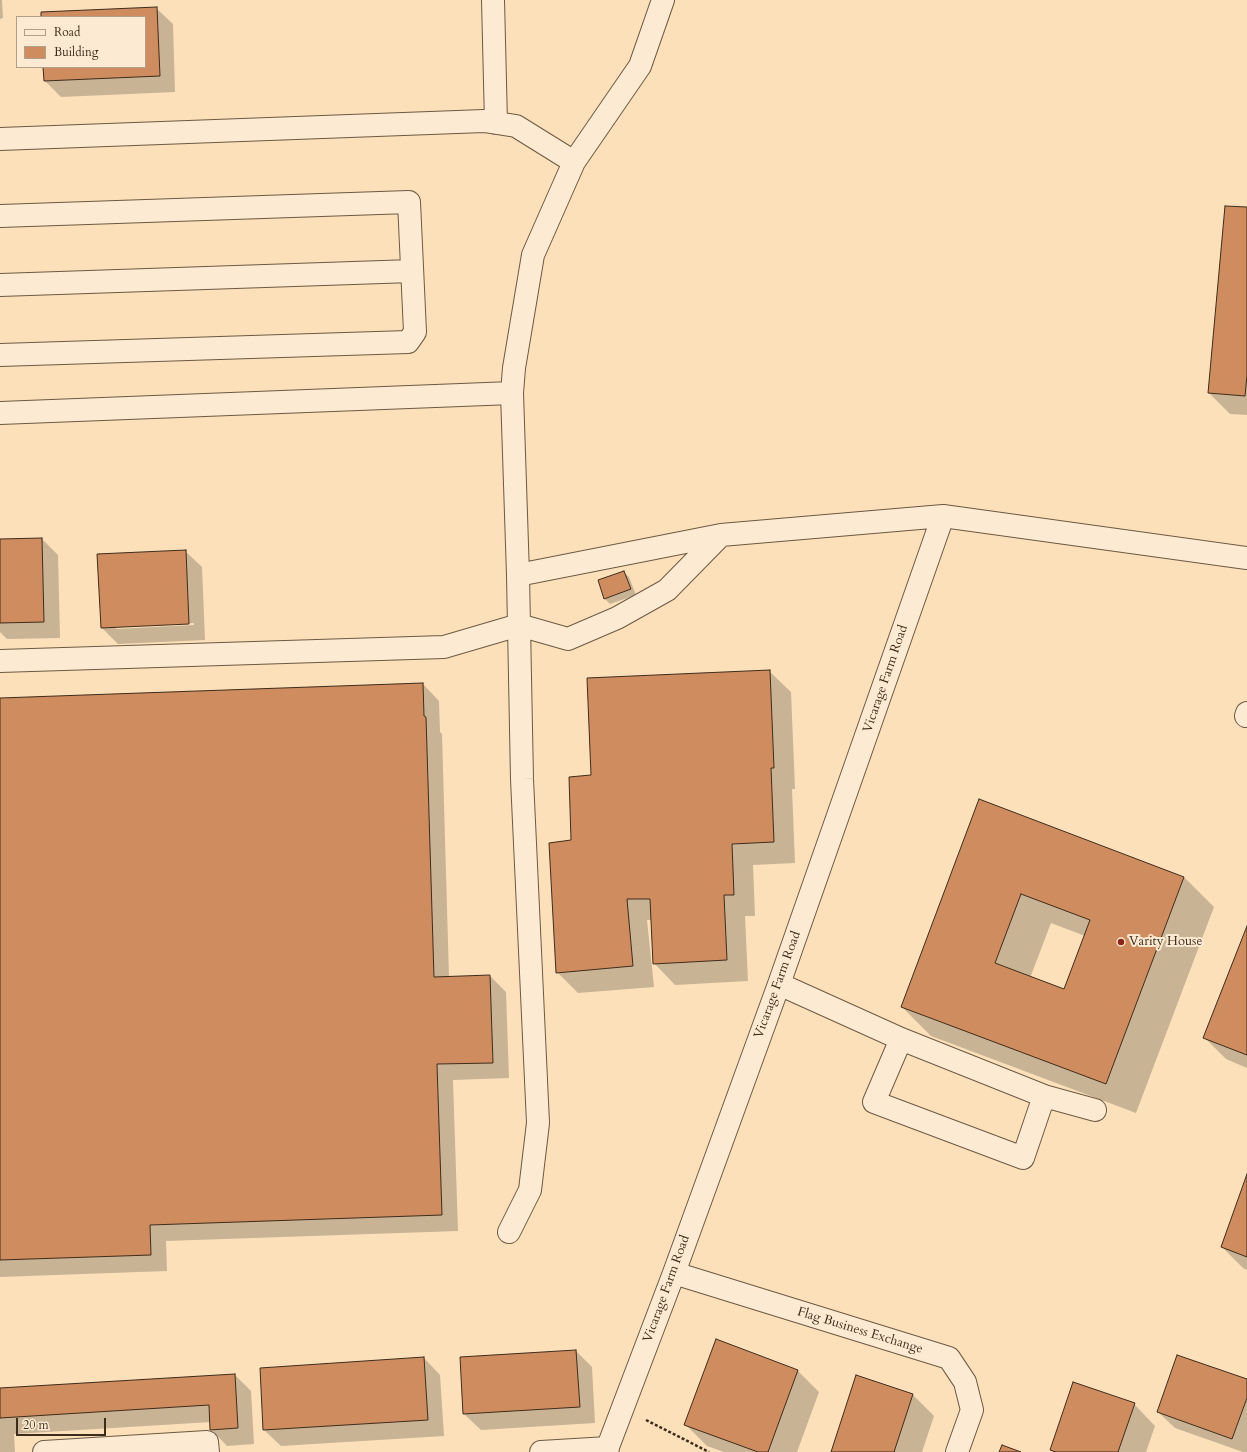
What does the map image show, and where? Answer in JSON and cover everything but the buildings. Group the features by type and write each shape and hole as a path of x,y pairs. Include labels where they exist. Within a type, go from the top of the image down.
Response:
{"street":[{"path":"493,0 496,123"},
{"path":"508,1232 530,1190 538,1123 522,779 518,575 512,393 514,368 533,255 574,162 640,66 663,0"},
{"path":"0,139 484,121 516,126 574,162"},
{"path":"0,216 409,202 415,332 408,342 0,355"},
{"path":"0,285 412,271"},
{"path":"0,413 512,393"},
{"path":"518,575 721,535 943,516 1247,558"},
{"name":"Vicarage Farm Road","path":"607,1450 674,1273 779,984 943,516"},
{"path":"0,660 444,647 519,625 568,639 617,618 667,590 721,535"},
{"path":"779,984 901,1039 1044,1096 1095,1110"},
{"path":"901,1039 874,1102 1023,1158 1044,1096"},
{"name":"Flag Business Exchange","path":"674,1273 949,1358 965,1382 972,1410 957,1452"},
{"path":"44,1452 207,1442 208,1452"},
{"path":"541,1452 607,1450"}],"path":[{"path":"623,1408 709,1452"}],"place":[{"name":"Varity House","path":"1121,942"}]}
